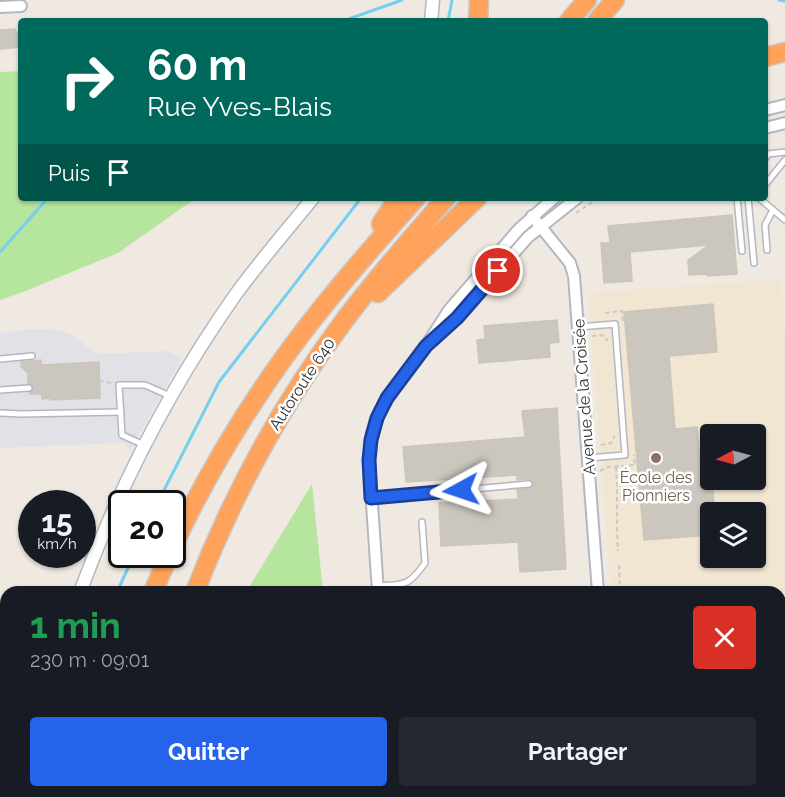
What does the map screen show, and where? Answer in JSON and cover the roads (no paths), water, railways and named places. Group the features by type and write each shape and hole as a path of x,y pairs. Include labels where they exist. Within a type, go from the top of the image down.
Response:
{"highway":[{"path":"478,18 479,0"},
{"path":"572,18 587,0"},
{"path":"600,18 615,0"},
{"path":"768,56 785,52"},
{"path":"334,295 396,201"},
{"name":"Autoroute 640","path":"186,520 205,482 244,416 295,343 413,201"},
{"name":"Autoroute 640","path":"198,586 224,525 261,450 291,399 326,345 368,290 443,201"},
{"path":"326,345 474,201"},
{"path":"156,586 163,568"}],"street":[{"path":"430,18 433,0"},
{"path":"0,7 21,6"},
{"path":"768,109 785,105"},
{"path":"768,127 785,123"},
{"path":"82,586 112,514 172,397 235,296 311,201"},
{"path":"378,586 370,449 377,418 395,387 426,346 449,310 532,216 550,201"},
{"path":"426,346 461,313 522,243 573,201"},
{"name":"Avenue de la Croisée","path":"532,216 573,269 598,586"}],"lane":[{"path":"768,154 785,152"},
{"path":"768,180 785,160"},
{"path":"737,201 742,251"},
{"path":"748,201 754,263"},
{"path":"762,201 785,220"},
{"path":"767,250 765,225 773,210"},
{"path":"579,327 615,324 625,455 588,458"},
{"path":"0,359 32,356"},
{"path":"145,446 122,435 119,385 145,385 172,397"},
{"path":"0,390 28,388"},
{"path":"0,413 120,412"},
{"path":"371,498 529,484"},
{"path":"394,586 414,580 425,564 422,522"}],"waterway":[{"path":"351,18 402,0"},
{"path":"449,18 452,0"},
{"path":"779,0 785,1"},
{"path":"0,252 45,201"},
{"path":"164,490 219,382 359,201"},
{"path":"120,586 128,568"}],"place":[{"name":"École des Pionniers","path":"656,458"}]}
